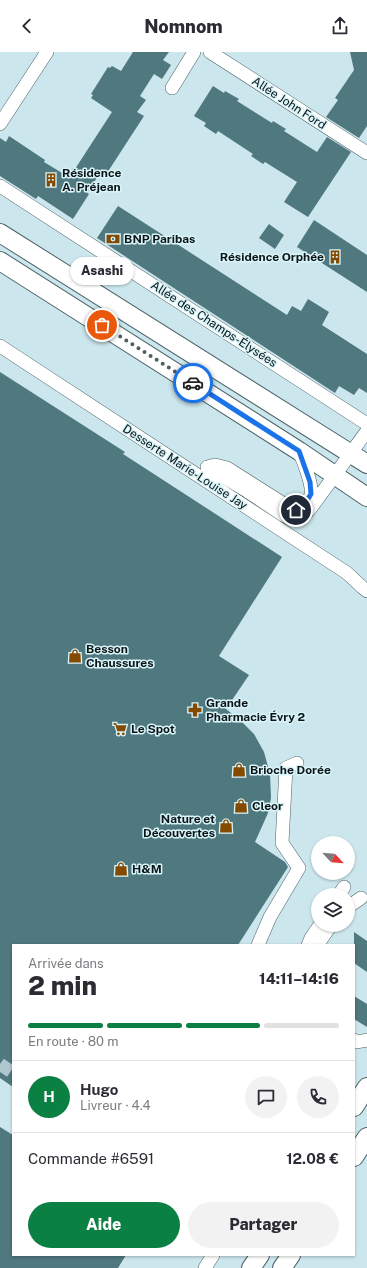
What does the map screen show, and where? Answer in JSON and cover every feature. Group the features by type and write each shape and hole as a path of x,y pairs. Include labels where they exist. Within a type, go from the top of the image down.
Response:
{"main road":[{"path":"0,233 367,464"},
{"path":"0,262 299,451 367,497"},
{"path":"355,1105 367,1087"},
{"path":"355,1155 367,1137"},
{"path":"251,1268 259,1256"},
{"path":"282,1268 290,1256"}],"street":[{"path":"0,124 47,52"},
{"path":"172,88 194,52"},
{"name":"Allée John Ford","path":"210,52 367,153"},
{"name":"Allée des Champs-Élysées","path":"0,186 367,424"},
{"name":"Desserte Marie-Louise Jay","path":"0,346 347,573 367,591"},
{"path":"207,467 219,473 283,516 290,519 297,519 307,513 352,454 367,431"},
{"path":"187,468 215,465 227,468 287,506 296,510 303,507 311,494 310,482 299,451"},
{"path":"258,944 270,917 299,868 282,842 286,768 297,763"},
{"path":"355,902 361,898"},
{"path":"308,944 315,932"},
{"path":"316,944 326,932"},
{"path":"355,1041 357,1042 367,1040"},
{"path":"205,1268 212,1256"}],"building":[{"path":"133,52 169,52 163,60 171,65 162,79 154,74 140,96 146,100 137,112 144,116 107,173 102,170 73,219 38,196 36,199 0,176 0,138 6,142 9,136 45,160 44,162 67,176 73,168 75,169 112,112 91,98 93,95 91,94 108,67 110,68 112,66 121,71"},
{"path":"350,52 367,52 367,126 359,138 326,117 338,100 335,98 354,70"},
{"path":"213,86 224,93 225,91 239,99 237,101 272,123 273,121 286,129 284,131 317,152 327,137 351,152 308,217 284,202 297,182 265,162 263,164 251,156 253,154 218,131 216,134 204,126 206,123 194,116"},
{"path":"118,206 287,315 292,306 301,311 308,299 329,312 322,325 367,354 367,393 359,388 354,395 339,386 335,393 97,238"},
{"name":"Résidence Orphée","path":"314,220 367,255 367,292 297,247"},
{"path":"269,224 284,235 275,249 259,238"},
{"name":"Le Spot","path":"0,372 125,452 123,454 282,557 219,656 249,675 226,709 254,734 264,752 270,774 271,798 268,813 255,842 285,862 288,867 239,944 12,944 12,1086 0,1078"},
{"path":"354,932 367,941 367,972 355,964"},
{"path":"355,997 367,1004 367,1027 355,1020"},
{"path":"0,1127 12,1134 12,1256 125,1256 118,1268 0,1268"}],"tunnel":[{"path":"0,1064 12,1072"}],"way so far":[{"path":"102,325 193,383"}],"place":[{"name":"Résidence A. Préjean","path":"51,180"},
{"name":"BNP Paribas","path":"113,239"},
{"name":"Résidence Orphée","path":"335,257"},
{"name":"Asashi","path":"102,325"},
{"name":"Besson Chaussures","path":"75,656"},
{"name":"Grande Pharmacie Évry 2","path":"195,710"},
{"name":"Le Spot","path":"120,729"},
{"name":"Brioche Dorée","path":"239,770"},
{"name":"Cleor","path":"241,806"},
{"name":"Nature et Découvertes","path":"226,826"},
{"name":"H&M","path":"121,869"}],"route":[{"path":"193,383 299,451 310,482 311,494 303,507 296,510"}]}
